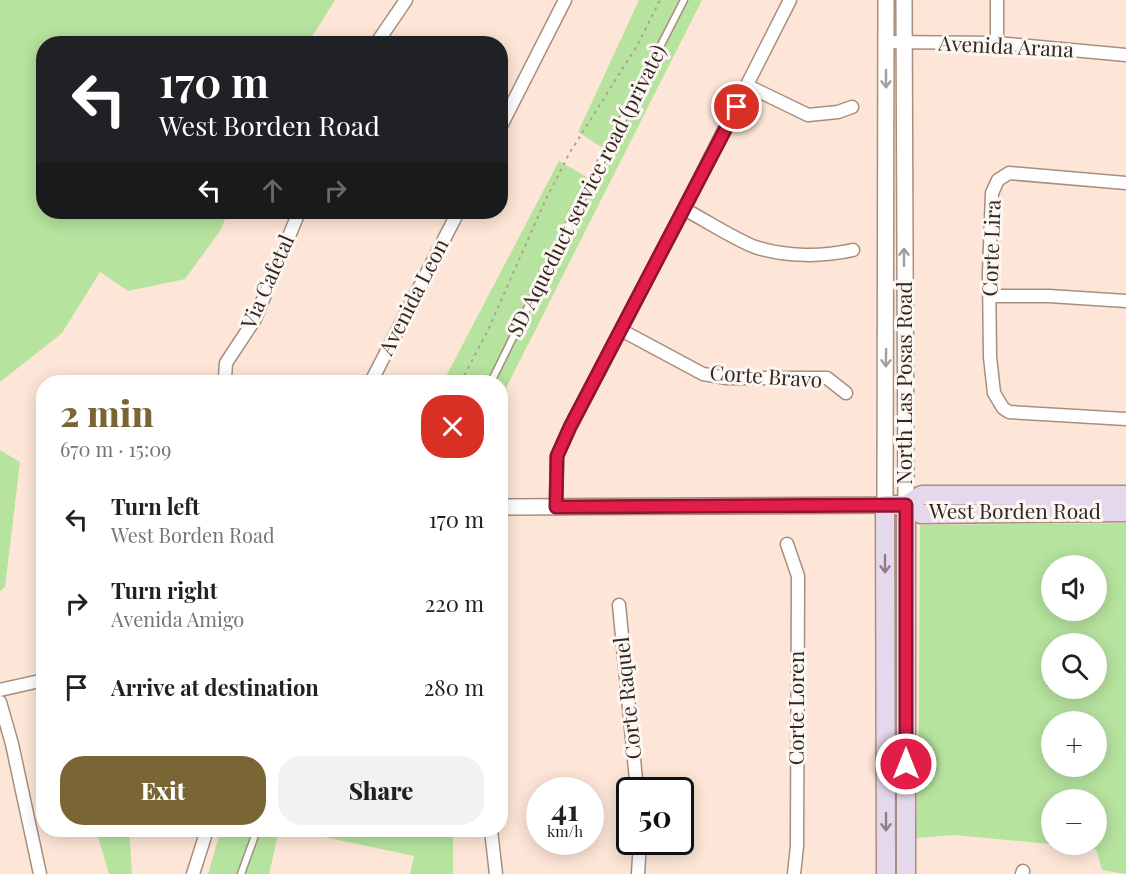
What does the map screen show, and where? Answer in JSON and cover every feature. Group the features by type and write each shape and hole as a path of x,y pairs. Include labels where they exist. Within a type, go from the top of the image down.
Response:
{"main road":[{"name":"West Borden Road","path":"906,505 922,495 1126,495"},
{"name":"West Borden Road","path":"885,505 906,505 921,514 1126,512"},
{"name":"North Las Posas Road","path":"885,505 886,874"},
{"name":"North Las Posas Road","path":"906,505 906,874"}],"street":[{"path":"381,36 406,0"},
{"path":"508,112 565,0"},
{"path":"556,507 557,456 570,427 748,86 790,0"},
{"name":"North Las Posas Road","path":"885,505 886,0"},
{"name":"North Las Posas Road","path":"904,0 906,505"},
{"path":"997,0 997,43"},
{"name":"Avenida Arana","path":"886,42 997,43 1126,56"},
{"path":"748,86 808,114 838,112 852,107"},
{"name":"Corte Lira","path":"1126,183 1009,173 998,180 992,193 989,273 991,366 994,393 1003,408 1009,412 1126,419"},
{"path":"684,209 755,246 785,254 833,255 853,250"},
{"name":"Via Cafetal","path":"225,375 226,363 255,319 296,219"},
{"name":"Avenida Leon","path":"375,375 454,219"},
{"path":"990,296 1049,296 1126,301"},
{"name":"Corte Bravo","path":"621,330 703,374 727,378 827,378 846,393"},
{"name":"West Borden Road","path":"508,507 885,505"},
{"name":"Corte Loren","path":"788,544 798,576 797,846 794,874"},
{"name":"Corte Raquel","path":"619,605 636,777"},
{"path":"0,690 36,682"},
{"path":"0,702 12,744 39,874"},
{"path":"193,874 205,837"},
{"path":"492,837 496,874"},
{"path":"638,874 639,855"}],"lane":[{"name":"SD Aqueduct service road (private)","path":"494,375 684,0"},
{"path":"241,874 254,837"}],"path":[{"path":"465,375 488,330 545,201 569,154 638,44 660,0"}],"green space":[{"path":"0,0 335,0 312,36 36,36 36,219 225,219 220,231 185,279 128,291 100,272 62,333 0,382"},
{"path":"639,0 702,0 508,384 508,375 447,375 559,161 597,183 611,153 578,132"},
{"path":"0,450 20,462 5,587 0,591"},
{"path":"1126,523 1126,874 1102,870 1098,855 1107,855 1107,789 1041,789 1041,843 955,835 916,838 920,525"},
{"path":"98,837 129,837 132,874 109,874"},
{"path":"219,837 277,837 269,874 208,874"},
{"path":"325,837 453,837 453,874 410,874 414,856"}],"route":[{"path":"737,107 570,427 557,456 556,507 906,505 906,764"}]}
